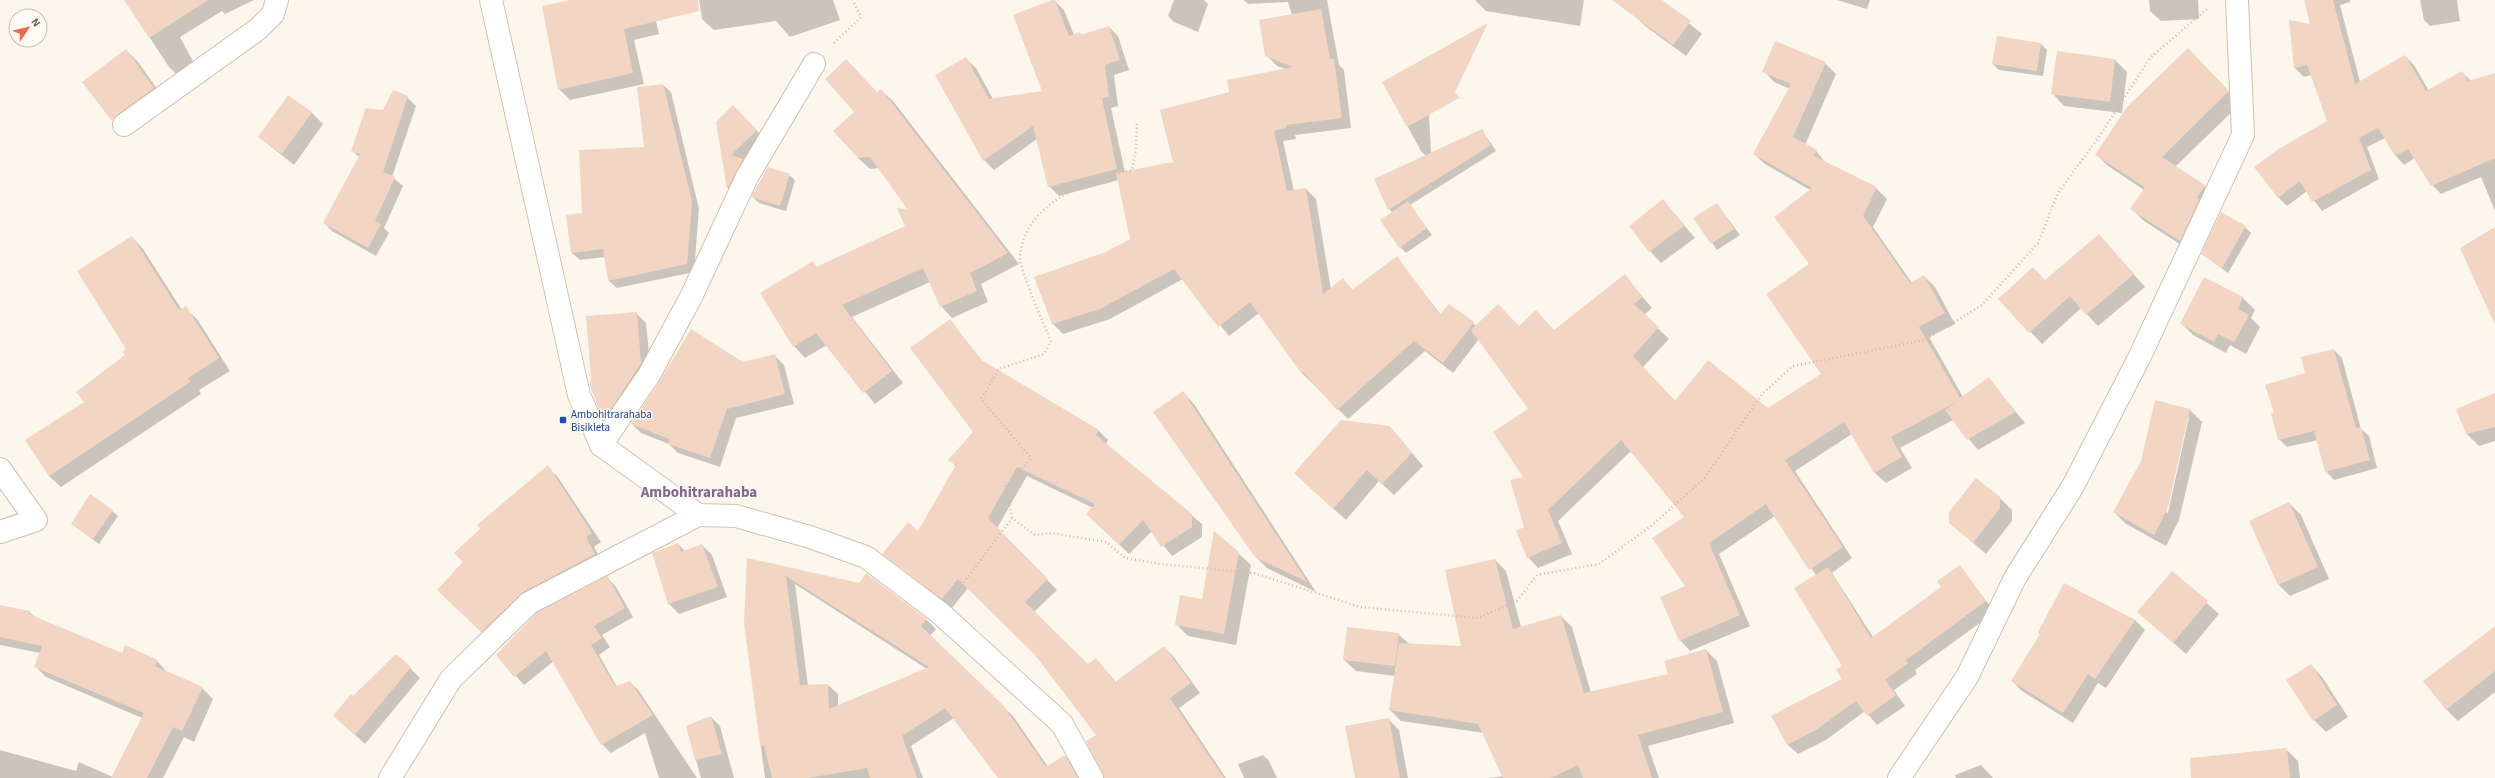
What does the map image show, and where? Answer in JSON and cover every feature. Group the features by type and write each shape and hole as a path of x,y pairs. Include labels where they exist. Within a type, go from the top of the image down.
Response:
{"street":[{"path":"124,125 258,29 273,14 277,0"},
{"path":"491,0 579,395 602,445 698,515"},
{"path":"1899,778 1968,677 2014,578 2073,486 2139,358 2243,135 2237,0"},
{"path":"602,445 649,375 691,297 747,177 814,64"},
{"path":"0,470 36,520 0,532"},
{"path":"390,778 451,679 529,603 698,515 736,516 810,537 866,556 940,613 1062,724 1092,778"}],"path":[{"path":"814,64 861,17 854,0"},
{"path":"1138,121 1136,148 1132,170 1077,188 1055,201 1038,215 1026,231 1020,258 1051,342 1044,354 999,369 981,399 1031,458 1006,486 1012,518 1035,535 1051,533 1106,542 1125,558 1160,564 1254,573 1360,607 1478,618 1517,601 1537,575 1599,564 1651,526 1704,479 1762,394 1793,366 1925,340 1982,305 2038,243 2058,193 2101,134 2150,58 2212,5"},
{"path":"940,613 1012,518"}],"building":[{"path":"124,0 208,0 149,38"},
{"path":"570,0 698,0 699,11 624,29 633,73 558,90 542,6"},
{"path":"1055,0 1069,36 1080,32 1081,35 1109,26 1120,60 1105,65 1109,97 1102,98 1117,169 1048,187 1033,126 983,161 935,75 966,57 989,99 1042,91 1013,15"},
{"path":"1612,0 1662,0 1691,21 1673,45"},
{"path":"2304,0 2333,0 2355,84 2405,55 2426,91 2462,71 2468,81 2495,73 2495,158 2431,186 2408,149 2395,156 2378,128 2359,138 2371,170 2312,202 2300,181 2278,198 2254,167 2277,150 2327,121 2307,65 2294,68 2289,20 2310,24"},
{"path":"1321,9 1330,59 1334,59 1342,118 1286,125 1286,128 1274,131 1287,191 1306,188 1323,294 1343,278 1352,290 1397,256 1440,315 1449,304 1474,322 1443,363 1414,341 1337,410 1303,372 1301,373 1250,302 1218,327 1174,269 1100,309 1052,324 1034,277 1106,252 1130,239 1116,173 1173,162 1160,110 1229,92 1227,80 1293,67 1265,56 1259,20"},
{"path":"1488,23 1455,92 1459,98 1407,127 1382,82"},
{"path":"1997,36 2041,43 2037,71 1992,64"},
{"path":"1775,41 1826,62 1793,137 1817,150 1814,156 1877,187 1863,216 1910,283 1924,275 1945,313 1919,327 1960,398 1989,377 2015,412 1967,440 1945,410 1956,402 1891,437 1902,457 1874,473 1844,422 1785,460 1843,547 1809,570 1766,504 1709,543 1740,615 1679,641 1660,597 1685,586 1652,538 1684,517 1621,440 1548,510 1562,543 1527,558 1516,531 1524,527 1510,480 1523,477 1493,432 1528,409 1471,330 1498,304 1519,326 1536,310 1554,330 1625,274 1642,297 1634,304 1659,327 1633,356 1675,401 1708,360 1768,408 1821,374 1766,294 1809,264 1774,217 1812,188 1753,154 1791,84 1762,72"},
{"path":"2188,48 2229,91 2162,157 2205,185 2197,198 2199,200 2180,241 2130,209 2145,187 2095,155 2127,107"},
{"path":"126,49 154,88 117,115 112,121 82,82"},
{"path":"2057,51 2115,59 2110,102 2051,94"},
{"path":"846,59 877,92 881,89 1008,253 970,273 977,291 940,307 923,268 842,305 892,371 863,393 816,333 793,347 760,293 813,261 816,267 905,226 897,208 908,210 870,157 858,158 833,131 854,112 825,79"},
{"path":"663,84 692,201 687,264 608,281 603,249 571,253 566,215 582,213 579,150 644,147 637,87"},
{"path":"393,90 408,96 383,172 395,177 375,221 381,224 368,248 323,223 360,154 351,151 366,108 383,110"},
{"path":"288,95 312,112 282,154 258,137"},
{"path":"733,105 757,130 731,155 743,159 727,189 716,122"},
{"path":"1482,129 1491,145 1388,210 1374,179"},
{"path":"768,167 790,174 780,206 751,197"},
{"path":"1663,199 1684,226 1649,252 1629,226"},
{"path":"1408,201 1427,228 1399,248 1380,220"},
{"path":"1717,203 1734,229 1711,244 1693,218"},
{"path":"2221,212 2246,226 2222,268 2201,254"},
{"path":"2495,227 2495,325 2460,248"},
{"path":"2099,234 2134,274 2086,315 2070,296 2029,333 1998,299 2033,267 2045,280"},
{"path":"132,236 179,310 186,306 219,358 188,378 190,382 49,476 25,440 84,402 76,392 125,355 122,352 126,349 77,271"},
{"path":"2204,277 2243,297 2238,309 2249,315 2234,342 2218,334 2214,342 2180,324"},
{"path":"637,312 641,363 607,415 600,412 590,386 591,378 586,316"},
{"path":"950,319 980,359 1099,430 1096,435 1192,514 1192,527 1161,547 1143,520 1119,545 1086,514 1095,504 1017,467 988,518 1048,579 1025,602 1088,664 1096,658 1115,682 1164,646 1191,683 1170,698 1224,778 1104,778 1086,741 1096,735 1035,655 958,579 942,599 882,554 908,522 918,531 956,465 948,460 973,432 910,348"},
{"path":"691,329 743,362 775,354 785,394 727,409 710,458 668,444 669,439 631,424 659,382"},
{"path":"2334,349 2356,428 2361,427 2370,460 2325,472 2314,431 2278,440 2271,413 2274,413 2265,385 2305,373 2301,357"},
{"path":"1183,391 1307,582 1255,557 1153,412"},
{"path":"2495,393 2495,427 2466,434 2456,409"},
{"path":"2155,400 2190,409 2168,507 2154,535 2113,512 2141,461"},
{"path":"1341,420 1390,426 1412,453 1382,484 1367,470 1333,509 1294,473"},
{"path":"548,465 592,533 586,537 595,554 523,592 481,632 437,590 463,562 454,553 480,529 477,525"},
{"path":"1976,478 2000,497 2000,508 1973,543 1949,523 1949,512"},
{"path":"90,494 113,510 93,539 71,524"},
{"path":"2289,502 2318,567 2278,585 2249,521"},
{"path":"1214,531 1239,552 1224,634 1175,625 1180,595 1202,599"},
{"path":"678,543 681,552 702,544 718,587 668,604 652,553"},
{"path":"747,558 859,583 866,573 927,619 921,626 1003,705 1046,767 1065,755 1078,778 998,778 945,708 902,736 917,778 870,778 867,768 808,778 772,778 764,745 760,746 744,622","holes":["786,576 929,667 829,709 828,684 800,685"]},
{"path":"1495,559 1513,629 1561,615 1584,693 1668,674 1664,661 1706,649 1723,712 1638,735 1652,778 1583,778 1578,765 1551,778 1503,778 1478,724 1389,710 1399,643 1461,646 1445,570"},
{"path":"1960,565 1986,601 1906,660 1908,663 1885,680 1896,695 1867,716 1856,701 1816,730 1787,745 1771,716 1842,679 1836,670 1842,666 1794,588 1828,567 1871,638 1941,587 1937,581"},
{"path":"2172,571 2208,601 2173,643 2137,612"},
{"path":"607,576 625,608 594,626 602,638 591,645 615,686 630,681 653,715 601,745 546,651 514,677 496,655 536,613"},
{"path":"2064,583 2135,620 2095,679 2088,674 2063,713 2011,681 2040,634 2038,632"},
{"path":"0,605 30,611 29,614 122,653 125,645 158,660 155,666 203,687 182,731 173,727 147,778 111,778 144,713 34,667 42,646 0,637"},
{"path":"2495,626 2495,671 2446,710 2423,681"},
{"path":"1347,627 1399,633 1395,666 1343,660"},
{"path":"396,654 411,667 355,735 333,716 351,694 353,696"},
{"path":"2311,664 2337,705 2313,721 2286,680"},
{"path":"711,716 722,754 695,760 686,726"},
{"path":"1389,718 1400,778 1355,778 1345,726"},
{"path":"2287,748 2290,778 2191,778 2190,758"}],"place":[{"name":"Ambohitrarahaba Bisikleta","path":"563,420"}],"district":[{"name":"Ambohitrarahaba","path":"699,492"}]}
